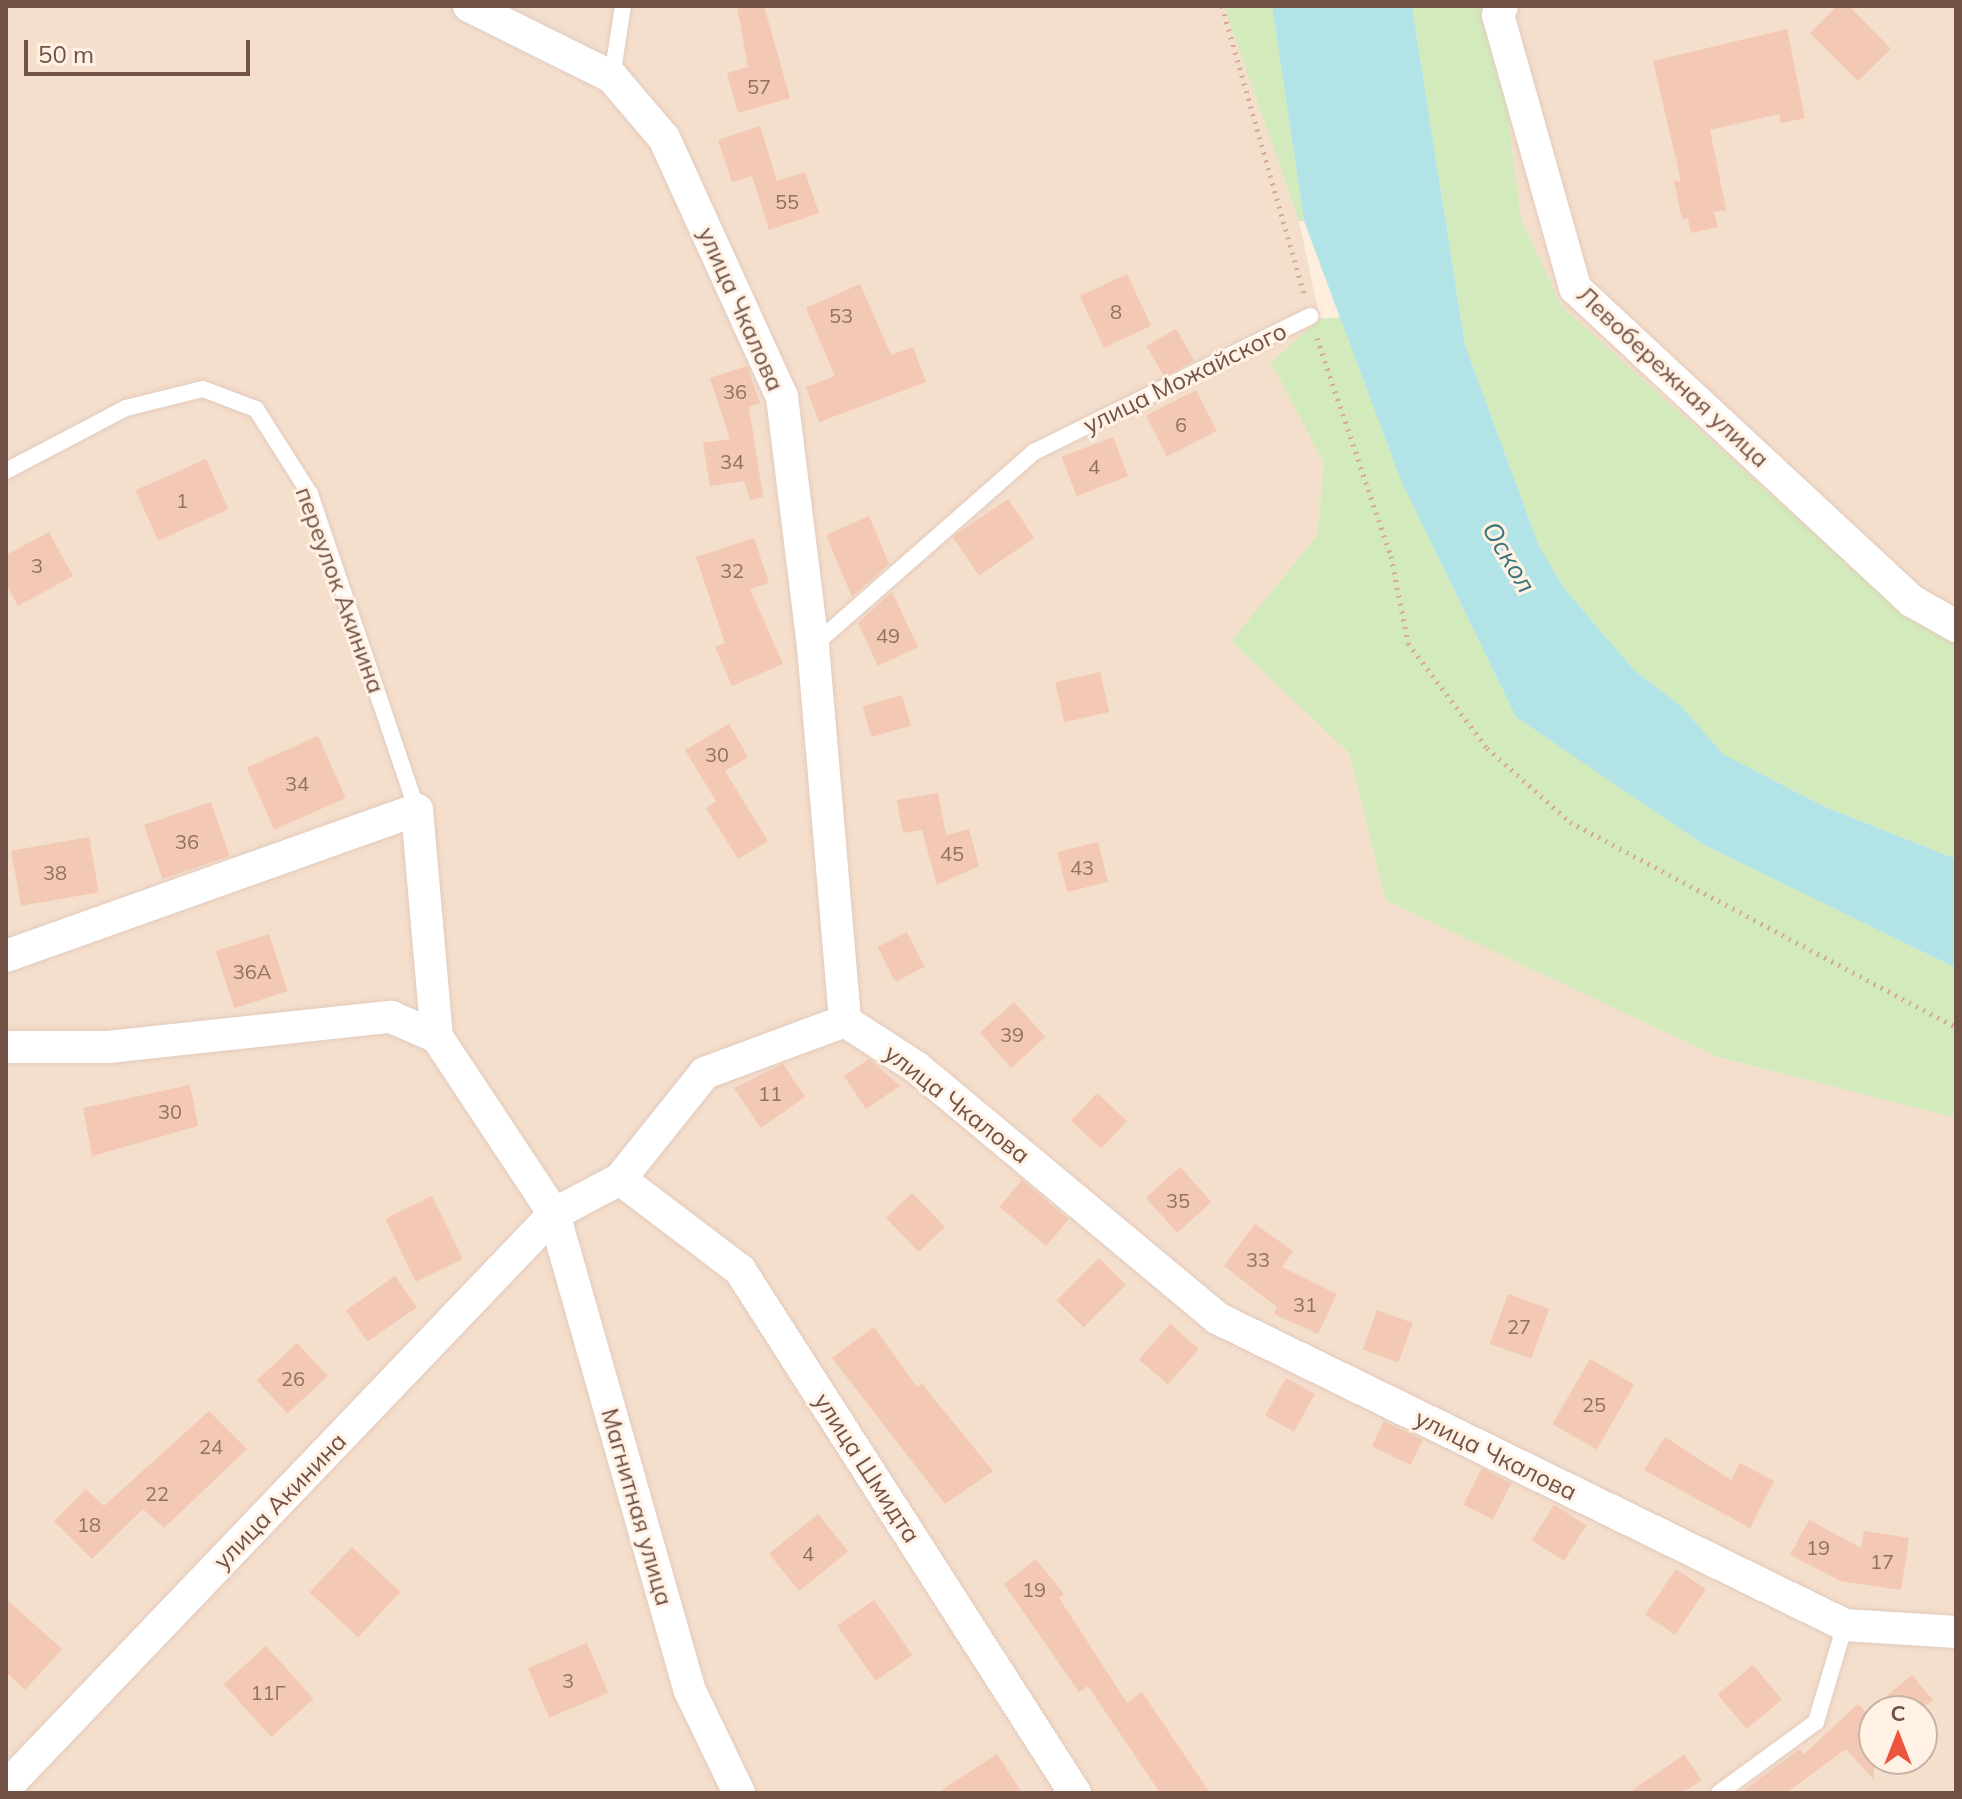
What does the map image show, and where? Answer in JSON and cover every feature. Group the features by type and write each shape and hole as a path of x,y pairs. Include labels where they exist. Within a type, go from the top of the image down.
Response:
{"street":[{"name":"улица Чкалова","path":"469,6 612,77 664,138 782,397 813,646 845,1021 916,1067 1217,1318 1845,1625 1956,1632"},
{"name":"Левобережная улица","path":"1502,6 1498,15 1575,288 1912,601 1956,626"},
{"path":"6,956 417,810 437,1037 554,1214"},
{"path":"6,1047 108,1047 391,1017 437,1037"},
{"name":"улица Акинина","path":"13,1786 554,1214 620,1179 705,1073 845,1021"},
{"name":"улица Шмидта","path":"620,1179 740,1270 1075,1793"},
{"name":"Магнитная улица","path":"554,1214 690,1691 739,1793"}],"lane":[{"path":"612,77 623,6"},
{"name":"улица Можайского","path":"813,646 1034,452 1310,316"},
{"name":"переулок Акинина","path":"6,471 126,408 203,389 256,409 310,494 417,810"},
{"path":"1719,1793 1816,1722 1845,1625"}],"path":[{"name":"улица Можайского","path":"1222,6 1310,316"},
{"path":"1310,316 1391,556 1408,643 1487,748 1570,822 1956,1027"}],"shaded area":[{"path":"6,6 1224,6 1299,221 1320,319 1271,362 1324,464 1317,537 1231,641 1350,754 1385,900 1718,1057 1956,1118 1956,1793 6,1793"},
{"path":"1494,6 1956,6 1956,641 1899,609 1562,307 1521,219"}],"green space":[{"path":"1224,6 1272,6 1304,221 1299,221"},
{"path":"1412,6 1494,6 1521,219 1562,307 1899,609 1956,641 1956,859 1823,806 1723,754 1681,706 1634,670 1563,587 1539,546 1465,345"},
{"path":"1340,317 1401,481 1516,717 1704,845 1956,968 1956,1118 1718,1057 1385,900 1350,754 1231,641 1317,536 1324,464 1271,362 1320,319"}],"water":[{"name":"Оскол","path":"1272,6 1412,6 1465,345 1539,546 1563,587 1634,670 1681,706 1723,754 1823,806 1956,859 1956,968 1704,845 1516,717 1401,481 1304,221"}],"building":[{"path":"737,6 764,6 790,98 738,113 727,73 748,67"},
{"path":"1837,6 1849,6 1891,49 1858,81 1810,33"},
{"path":"1787,29 1805,118 1781,123 1779,114 1710,130 1726,210 1714,212 1718,227 1691,233 1688,218 1682,219 1674,182 1681,181 1653,61"},
{"path":"760,126 777,181 805,172 819,213 769,230 752,176 732,182 718,140"},
{"path":"1127,274 1151,326 1104,348 1080,296"},
{"path":"860,284 891,355 913,347 926,382 819,422 806,387 835,376 806,308"},
{"path":"1176,329 1194,360 1165,377 1147,346"},
{"path":"747,366 760,403 749,407 763,497 750,500 744,481 710,486 703,443 730,439 710,378"},
{"path":"1196,390 1217,431 1167,456 1146,415"},
{"path":"1113,437 1128,476 1077,496 1062,457"},
{"path":"206,459 228,509 158,541 136,490"},
{"path":"1008,499 1034,538 979,575 952,536"},
{"path":"869,516 889,564 852,597 826,535"},
{"path":"49,532 73,576 18,606 6,584 6,555"},
{"path":"754,538 769,583 750,589 783,664 732,686 715,647 725,643 696,557"},
{"path":"892,592 918,647 878,666 858,623"},
{"path":"1100,672 1109,712 1064,722 1055,682"},
{"path":"902,695 911,726 871,737 863,706"},
{"path":"729,724 748,757 725,771 768,841 738,859 706,808 716,801 685,750"},
{"path":"318,736 346,798 274,830 247,768"},
{"path":"938,793 946,835 969,829 979,866 937,885 922,830 903,833 897,800"},
{"path":"211,802 230,856 162,879 144,825"},
{"path":"89,837 99,892 21,906 11,851"},
{"path":"1098,842 1108,882 1067,892 1057,852"},
{"path":"907,932 925,967 895,982 878,947"},
{"path":"269,934 288,991 234,1008 216,951"},
{"path":"1014,1002 1045,1037 1011,1068 980,1033"},
{"path":"869,1059 900,1086 866,1109 844,1076"},
{"path":"783,1064 805,1097 761,1128 734,1088"},
{"path":"190,1085 198,1126 92,1156 83,1108"},
{"path":"1097,1093 1127,1121 1101,1149 1071,1121"},
{"path":"1180,1167 1211,1202 1177,1233 1146,1198"},
{"path":"1022,1180 1069,1219 1046,1246 1000,1207"},
{"path":"912,1193 945,1227 919,1252 886,1218"},
{"path":"432,1196 463,1259 416,1282 385,1219"},
{"path":"1255,1224 1293,1251 1282,1267 1337,1294 1318,1334 1274,1314 1277,1307 1224,1266"},
{"path":"1099,1258 1126,1285 1083,1327 1057,1300"},
{"path":"395,1276 417,1307 368,1342 346,1310"},
{"path":"1508,1294 1549,1309 1531,1359 1490,1344"},
{"path":"1377,1310 1413,1323 1398,1362 1363,1349"},
{"path":"1170,1324 1199,1349 1168,1384 1139,1359"},
{"path":"874,1327 917,1387 922,1384 993,1471 945,1504 832,1358"},
{"path":"297,1343 328,1376 287,1413 257,1381"},
{"path":"1590,1359 1634,1384 1597,1449 1552,1424"},
{"path":"1286,1378 1315,1394 1294,1432 1265,1416"},
{"path":"209,1411 247,1449 164,1528 143,1509 92,1559 54,1521 86,1489 104,1506"},
{"path":"1384,1421 1423,1440 1410,1465 1372,1446"},
{"path":"1665,1437 1731,1480 1740,1463 1774,1481 1750,1528 1644,1470"},
{"path":"1482,1468 1511,1483 1493,1520 1463,1505"},
{"path":"1554,1505 1586,1525 1564,1561 1532,1541"},
{"path":"818,1514 848,1551 799,1591 769,1554"},
{"path":"1809,1520 1861,1548 1864,1531 1909,1538 1901,1590 1841,1581 1790,1555"},
{"path":"352,1547 400,1592 358,1637 310,1592"},
{"path":"1036,1559 1064,1594 1059,1598 1127,1703 1142,1692 1210,1793 1160,1793 1088,1686 1079,1692 1004,1584"},
{"path":"1676,1569 1706,1589 1675,1635 1645,1615"},
{"path":"6,1599 62,1649 25,1690 6,1672"},
{"path":"874,1600 912,1655 876,1681 837,1626"},
{"path":"587,1643 608,1693 549,1718 528,1668"},
{"path":"266,1646 314,1699 271,1737 224,1684"},
{"path":"1753,1665 1782,1699 1747,1729 1718,1695"},
{"path":"1912,1675 1929,1695 1888,1695"},
{"path":"1858,1704 1858,1762 1846,1749 1786,1793 1740,1793 1800,1749 1804,1754"},
{"path":"997,1754 1022,1793 937,1793"},
{"path":"1684,1755 1702,1780 1682,1793 1628,1793"}]}
